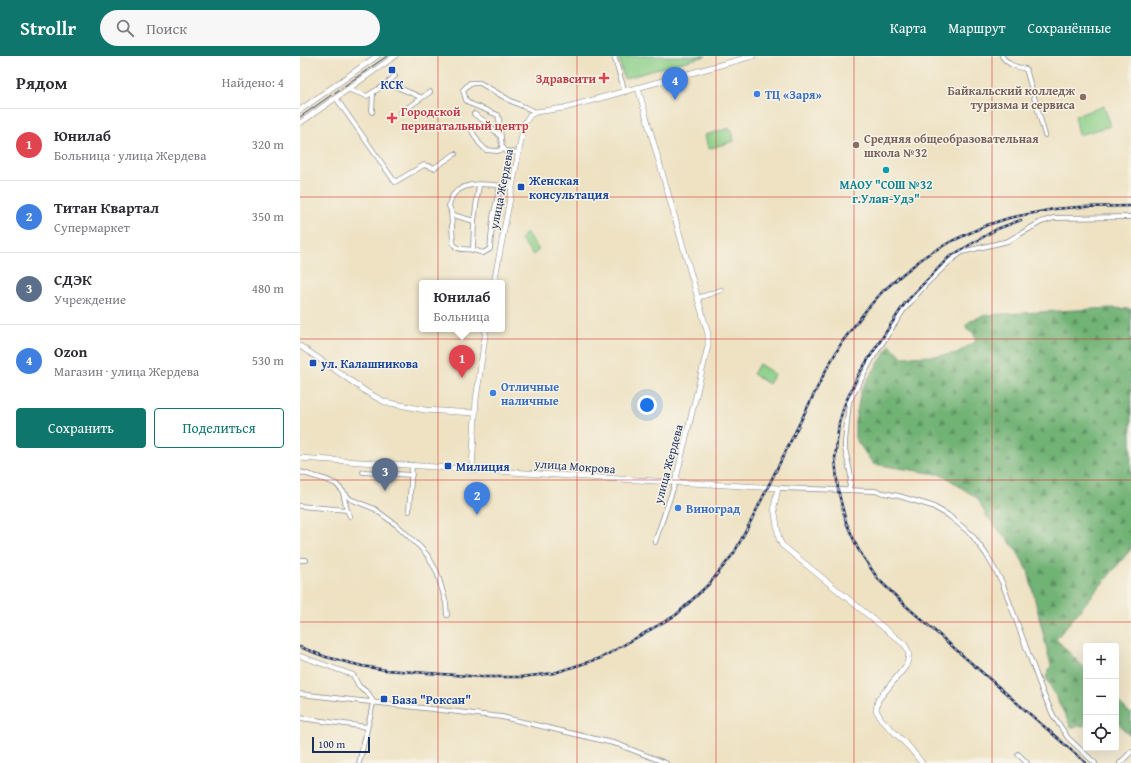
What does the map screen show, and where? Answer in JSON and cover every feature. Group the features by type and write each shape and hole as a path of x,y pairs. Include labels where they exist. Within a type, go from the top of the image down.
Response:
{"main road":[{"path":"300,110 377,56"},
{"path":"300,123 395,56"},
{"path":"536,112 564,108 753,56"},
{"name":"улица Жердева","path":"638,88 708,334 708,346 675,483"},
{"name":"улица Жердева","path":"495,280 524,124 530,115 536,112"},
{"path":"472,469 475,413 486,332"},
{"path":"300,346 368,393 385,402 425,410 475,413"},
{"name":"улица Мокрова","path":"300,458 675,483 778,488"},
{"path":"778,488 774,507 779,539 782,545 908,649 906,666 878,700 876,710 881,719 910,748 922,763"}],"street":[{"path":"614,56 625,92"},
{"path":"1002,56 1005,62 1014,67 1026,69 1045,135"},
{"path":"348,89 367,96 386,84 395,76"},
{"path":"518,153 506,151 502,148 498,115 471,104 466,100 463,90 470,83 480,83 511,101 536,112"},
{"path":"386,84 420,97"},
{"path":"332,88 395,182 424,165 434,168 455,154"},
{"path":"400,113 420,97 430,92"},
{"path":"372,112 373,93"},
{"path":"474,114 486,122 501,136"},
{"path":"469,126 479,143 486,150 497,151 504,149"},
{"path":"500,186 493,217 490,248 488,251 484,253 473,250 458,249 454,246 451,211 449,206 454,194 465,186 479,185 500,186 512,187"},
{"path":"473,250 474,221 479,185"},
{"path":"451,211 453,215 474,221"},
{"path":"850,490 851,476 844,442 849,402 872,359 903,311 926,284 962,252 1008,240 1041,222 1054,218 1131,216"},
{"path":"698,298 720,290"},
{"path":"409,511 412,465"},
{"path":"300,472 336,484 343,493 353,501 369,506 399,527 426,552 437,572 446,603 447,615"},
{"path":"363,472 412,475"},
{"name":"улица Жердева","path":"655,542 675,483"},
{"name":"улица Мокрова","path":"778,488 874,491 916,500 932,506 948,515 971,534 986,554 1002,582 1043,693 1053,715 1068,738 1095,763"},
{"path":"343,493 350,516"},
{"path":"300,506 347,510"},
{"path":"300,560 306,560"},
{"path":"300,656 353,675 358,686 369,694 373,702 359,763"},
{"path":"300,694 502,716 617,744 666,763"},
{"path":"300,718 367,727"},
{"path":"1120,763 1131,752"},
{"path":"1018,754 1027,763"}],"green space":[{"path":"618,56 706,56 624,79"},
{"path":"1104,106 1111,126 1079,135 1075,116"},
{"path":"730,128 734,141 708,149 705,135"},
{"path":"527,233 539,250 533,255 520,239"},
{"path":"1112,308 1131,309 1131,549 1056,639 1083,666 1083,726 1071,727 1046,677 1051,666 1028,571 1015,548 987,517 978,499 943,475 873,464 855,438 855,422 861,390 890,345 903,357 935,356 957,353 976,341 973,332 967,330 966,325 971,320 986,315"},
{"path":"759,364 775,374 769,384 753,374"},
{"path":"1119,702 1131,714 1131,737 1119,724"}],"tram line":[{"path":"300,117 387,56"}],"railway":[{"path":"300,647 326,657 386,670 483,677 522,677 554,673 601,658 676,615 710,583 734,553 826,370 842,342 883,291 904,273 927,255 950,242 987,225 1009,218 1054,209 1131,206"},
{"path":"1021,220 997,229 949,257 905,303 858,375 844,406 839,423 835,459 838,490 846,522 858,549 878,579 906,606 1086,763"}],"place":[{"name":"КСК","path":"392,70"},
{"name":"Здравсити","path":"604,78"},
{"name":"ТЦ «Заря»","path":"757,94"},
{"name":"Байкальский колледж туризма и сервиса","path":"1083,97"},
{"name":"Ozon","path":"675,100"},
{"name":"Городской перинатальный центр","path":"392,118"},
{"name":"Средняя общеобразовательная школа №32","path":"856,145"},
{"name":"МАОУ \"СОШ №32 г.Улан-Удэ\"","path":"886,170"},
{"name":"Женская консультация","path":"521,187"},
{"name":"ул. Калашникова","path":"313,363"},
{"name":"Юнилаб","path":"462,378"},
{"name":"Отличные наличные","path":"493,393"},
{"name":"Милиция","path":"448,466"},
{"name":"СДЭК","path":"385,491"},
{"name":"Виноград","path":"678,508"},
{"name":"Титан Квартал","path":"477,515"},
{"name":"База \"Роксан\"","path":"384,699"}]}
